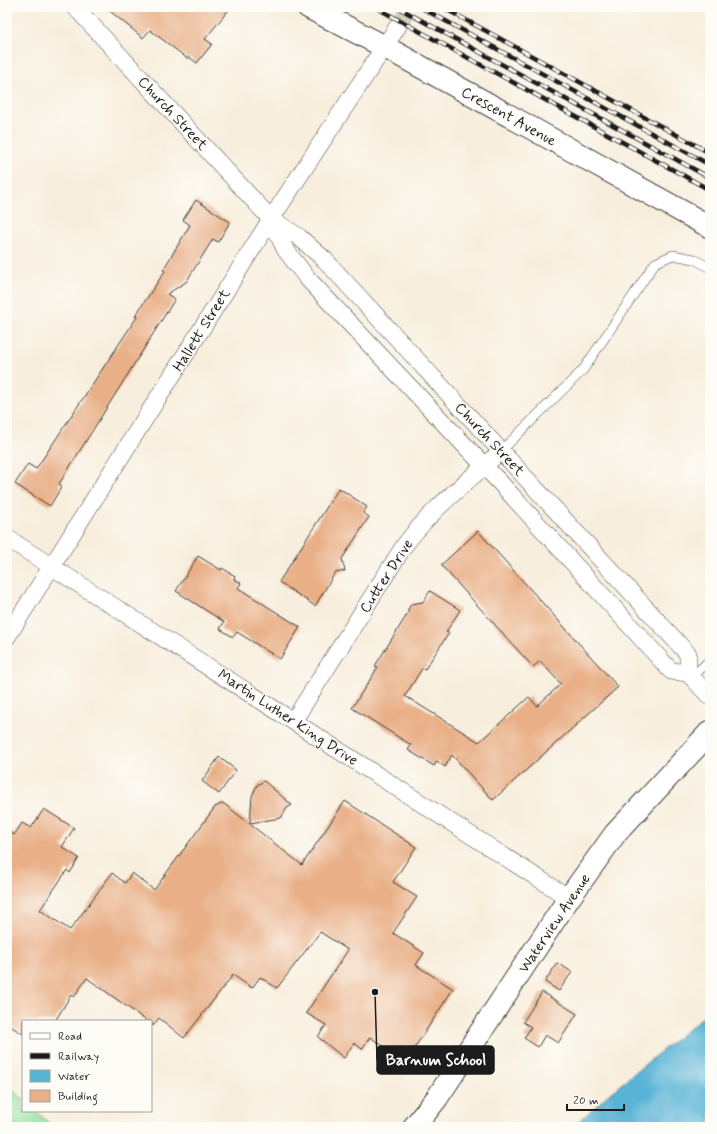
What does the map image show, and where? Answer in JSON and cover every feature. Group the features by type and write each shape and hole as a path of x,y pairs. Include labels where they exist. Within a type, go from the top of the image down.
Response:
{"street":[{"name":"Church Street","path":"75,7 271,219 299,237 325,260 688,654 690,675 671,671 485,466 307,278 285,249 271,219"},
{"name":"Crescent Avenue","path":"308,7 384,47 710,227"},
{"name":"Hallett Street","path":"7,637 271,219 398,26"},
{"name":"Cutter Drive","path":"294,720 416,528 501,451"},
{"name":"Martin Luther King Drive","path":"7,538 294,720 569,898"},
{"path":"690,675 710,697"},
{"name":"Waterview Avenue","path":"414,1127 437,1098 569,898 616,834 710,732"}],"lane":[{"path":"501,451 583,370 655,262 674,255 694,259 710,268"},
{"path":"690,675 710,660"}],"green space":[{"path":"7,1084 22,1098 22,1112 37,1112 53,1127 7,1127"}],"water":[{"path":"710,1011 710,1127 573,1127 609,1094"}],"building":[{"path":"105,7 231,7 205,39 212,44 197,63 189,57 188,59 150,30 143,38"},
{"path":"196,200 230,222 218,242 213,239 186,282 167,294 175,299 59,484 62,486 50,506 15,484 28,464 36,469 137,317 135,316 165,271 163,270 190,225 183,220"},
{"path":"339,488 367,507 363,513 369,517 342,559 345,571 335,573 315,606 279,582"},
{"path":"478,531 618,687 493,800 452,755 445,767 437,761 434,766 408,750 411,745 352,708 378,667 375,666 408,613 411,604 423,602 430,591 460,610 446,632 449,633 425,669 423,667 405,696 479,742 529,697 537,706 561,684 540,661 533,667 441,565"},
{"path":"198,556 221,570 222,568 235,576 234,579 241,583 238,588 300,627 280,659 237,632 233,637 220,629 224,622 176,591"},
{"path":"219,757 236,770 219,794 202,781"},
{"path":"264,781 292,805 287,808 281,818 250,823 252,796 257,785"},
{"path":"345,801 416,847 393,882 417,897 393,933 424,953 416,965 453,989 406,1061 370,1037 362,1049 354,1043 344,1058 318,1037 326,1025 306,1013 348,950 320,932 277,988 260,977 252,988 233,975 184,1038 159,1018 153,1026 152,1020 146,1020 87,978 74,997 71,995 56,1020 22,1020 22,1033 7,1024 7,830 14,835 22,823 31,828 44,809 74,828 62,847 79,858 70,873 67,870 40,910 70,930 112,873 125,883 132,873 154,890 215,807 223,803 302,865"},
{"path":"557,963 572,972 559,991 545,982"},
{"path":"542,992 577,1014 558,1043 545,1035 538,1047 524,1038 531,1027 523,1022"}],"tunnel":[{"path":"398,26 411,7"}],"railway":[{"path":"375,7 710,190"},
{"path":"397,7 710,178"},
{"path":"420,7 710,165"},
{"path":"442,7 710,153"}],"place":[{"name":"Barnum School","path":"375,992"}]}
